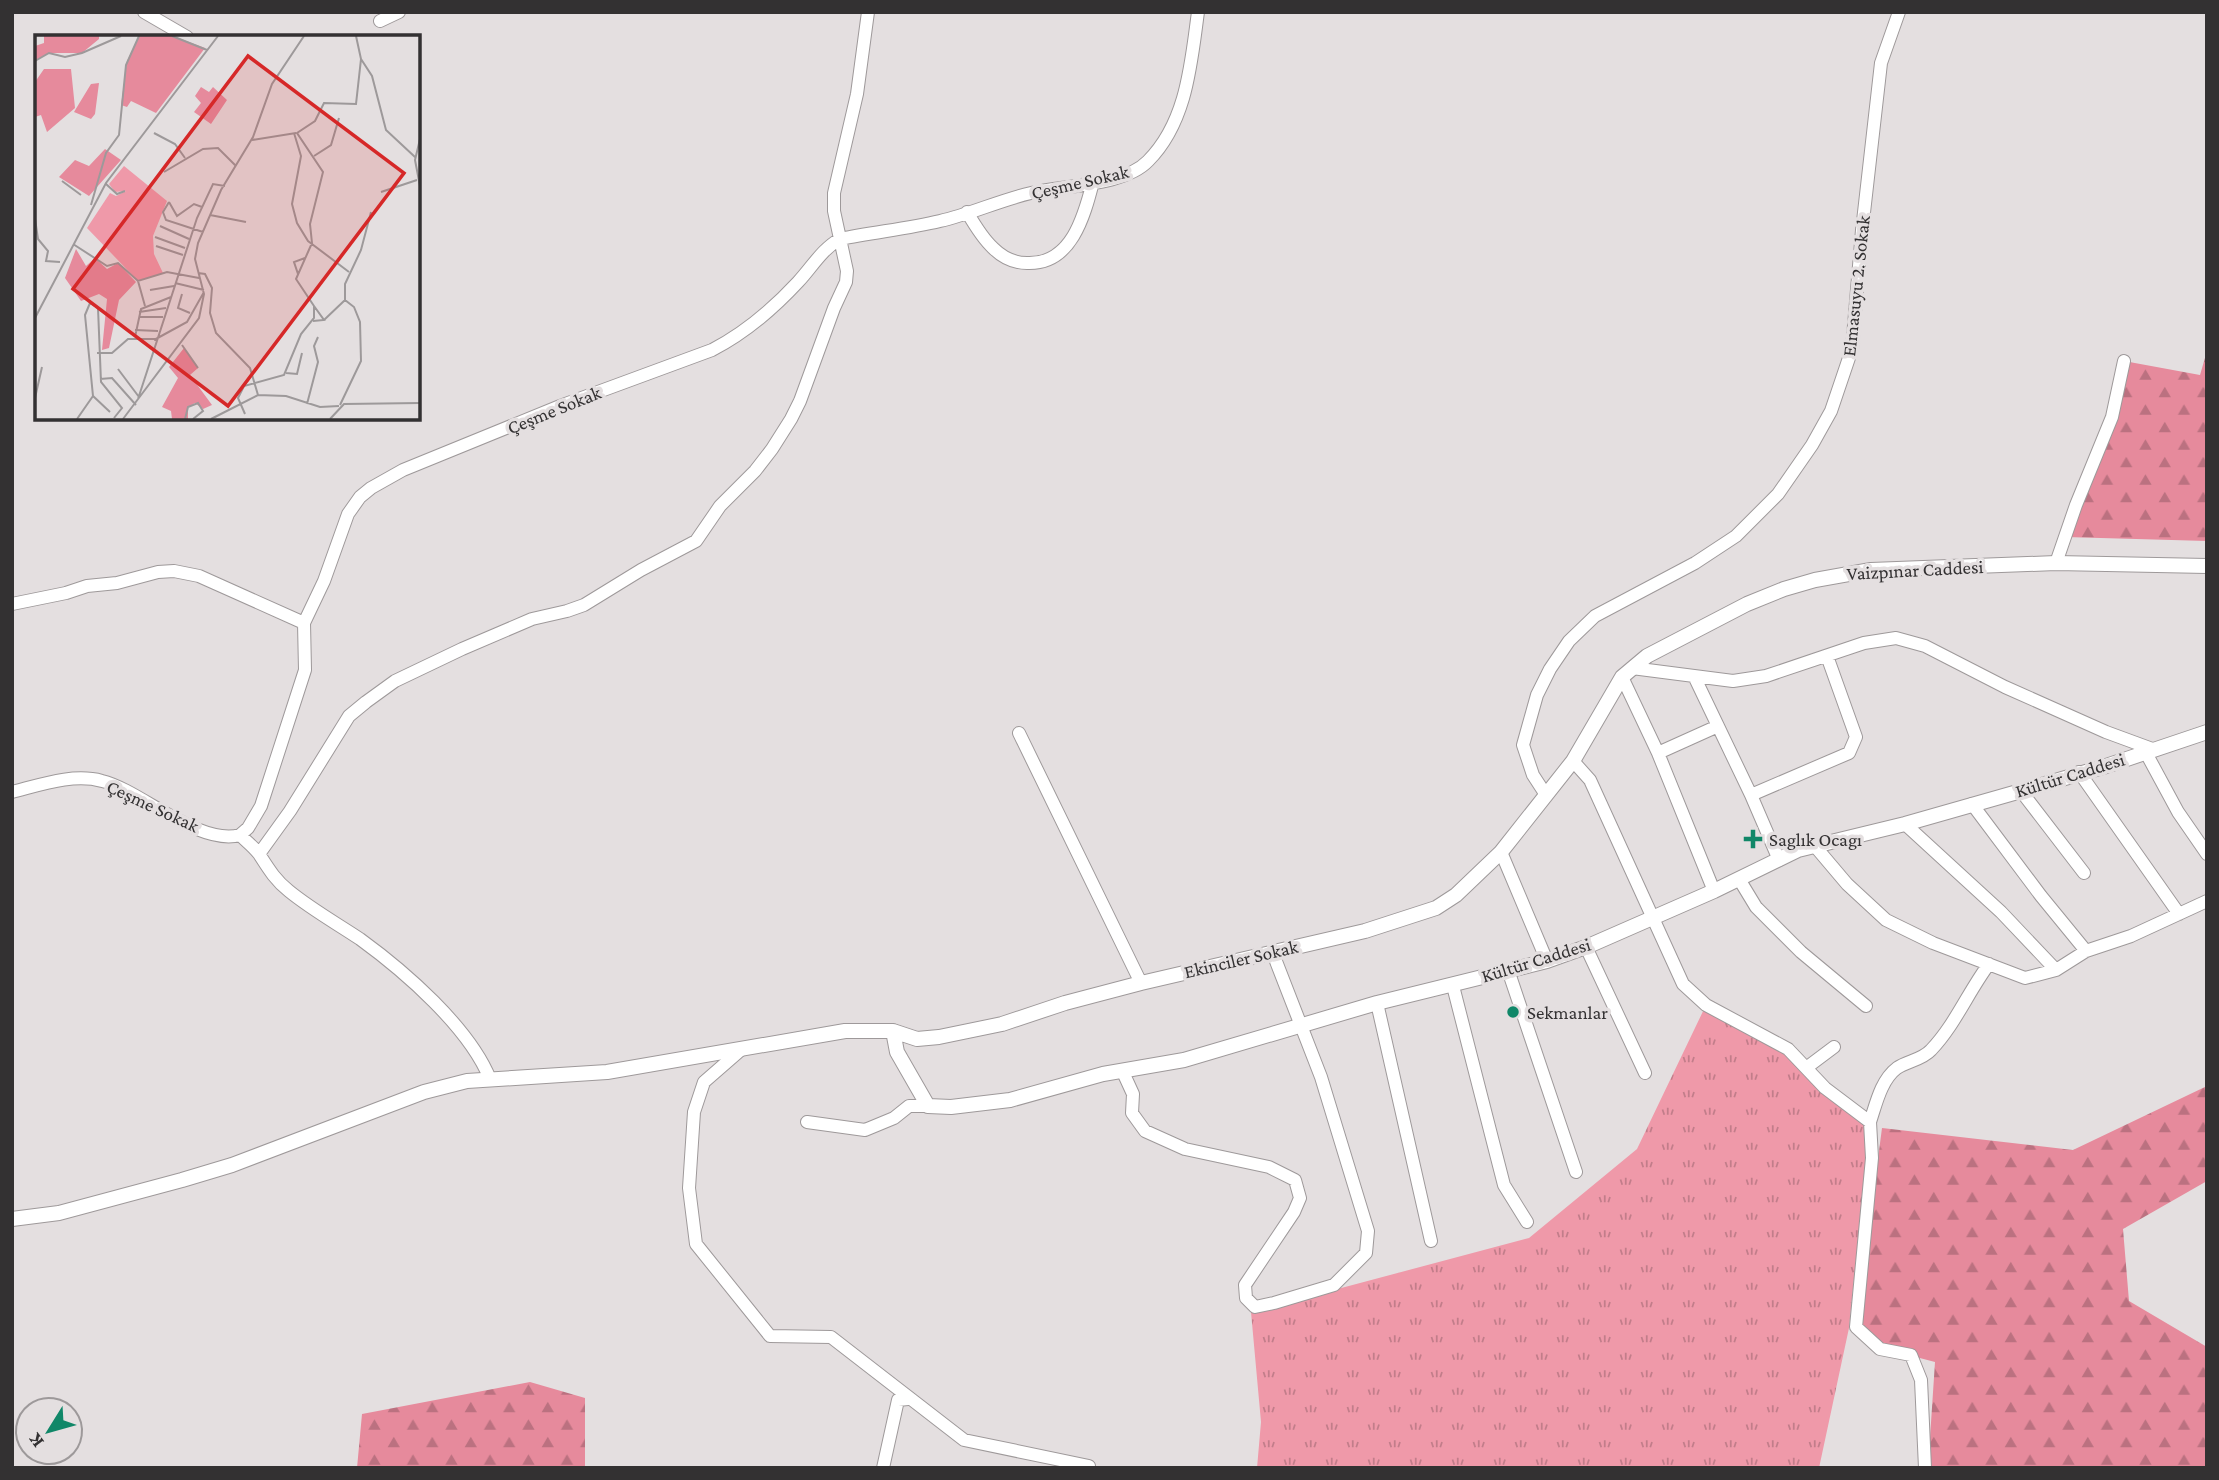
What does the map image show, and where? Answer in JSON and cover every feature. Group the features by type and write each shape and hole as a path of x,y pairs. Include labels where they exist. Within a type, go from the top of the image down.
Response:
{"street":[{"path":"144,12 184,35"},
{"path":"380,21 399,12"},
{"path":"258,853 290,811 349,716 382,689 416,670 531,619 584,605 641,570 696,541 720,506 755,471 772,449 792,419 800,401 846,282 847,271 834,211 834,193 857,94 868,12"},
{"name":"Çeşme Sokak","path":"12,792 72,779 91,779 117,786 177,820 215,834 240,835 248,828 261,806 302,677 304,623 324,581 348,514 360,497 379,482 560,406 701,355 734,339 790,290 829,245 840,239 916,227 1013,197 1134,172 1147,163 1160,147 1178,112 1185,92 1198,12"},
{"name":"Elmasuyu 2. Sokak","path":"1546,795 1533,775 1523,745 1537,695 1562,651 1595,616 1695,563 1736,536 1785,485 1831,411 1852,349 1881,63 1899,12"},
{"path":"967,212 983,236 999,253 1021,263 1042,262 1061,253 1077,230 1087,207 1093,182"},
{"path":"2056,563 2112,417 2124,361"},
{"name":"Vaizpınar Caddesi","path":"1546,795 1573,761 1627,672 1647,656 1747,604 1784,589 1815,580 1871,570 2056,563 2207,566"},
{"path":"12,604 87,586 174,571 199,576 304,623"},
{"path":"1714,891 1627,672 1733,681 1766,676 1864,643 1896,638 1925,646 2005,687 2150,751 2178,811 2207,854"},
{"path":"1751,795 1849,753 1856,737 1827,656"},
{"path":"1694,676 1779,860"},
{"path":"1658,753 1718,726"},
{"name":"Kültür Caddesi","path":"928,1106 951,1107 1010,1100 1122,1070 1184,1060 1377,1003 1547,961 1586,947 1815,845 1905,824 2021,791 2207,732"},
{"path":"1019,733 1140,983"},
{"path":"1573,761 1590,780 1683,984 1706,1005 1788,1049 1825,1088 1870,1122"},
{"path":"2079,772 2179,914"},
{"path":"2021,791 2084,873"},
{"name":"Ekinciler Sokak","path":"12,1219 59,1213 124,1198 232,1165 424,1092 467,1081 607,1072 695,1059 845,1031 893,1031 917,1039 982,1029 1140,983 1364,931 1436,908 1466,886 1501,852 1546,795"},
{"path":"1972,804 2086,951"},
{"path":"1905,824 2001,912 2056,970"},
{"path":"240,835 286,889 360,940 433,1003 471,1045 490,1079"},
{"path":"1815,845 1847,884 1886,920 1933,943 2025,978 2056,970 2086,951 2131,936 2207,901"},
{"path":"1501,852 1547,961"},
{"path":"1739,879 1756,907 1801,952 1866,1006"},
{"path":"1586,947 1645,1073"},
{"path":"1122,1070 1133,1094 1132,1112 1145,1130 1185,1149 1269,1167 1295,1180 1300,1198 1294,1212 1245,1285 1246,1298 1255,1307 1334,1285 1366,1253 1368,1231 1321,1077 1272,951"},
{"path":"1925,1468 1921,1380 1911,1355 1880,1349 1856,1327 1872,1158 1870,1122 1881,1089 1895,1069 1928,1053 1954,1022 1989,964"},
{"path":"1508,970 1576,1172"},
{"path":"1453,986 1504,1185 1527,1222"},
{"path":"1377,1003 1431,1241"},
{"path":"807,1122 865,1130 894,1118 909,1106 928,1106 898,1052 893,1031"},
{"path":"1806,1068 1833,1047"},
{"path":"743,1048 704,1082 694,1112 690,1188 696,1244 770,1335 831,1337 964,1440 1089,1466"},
{"path":"883,1468 898,1401 908,1399"}],"green space":[{"path":"2207,351 2207,541 2065,537 2124,361 2200,375"},
{"path":"1706,1005 1788,1049 1870,1122 1849,1328 1819,1468 1257,1468 1261,1422 1251,1312 1529,1238 1637,1149"},
{"path":"2207,1086 2207,1181 2123,1229 2129,1301 2207,1347 2207,1468 1928,1468 1935,1362 1893,1351 1856,1327 1882,1128 2073,1150"},
{"path":"530,1382 585,1398 585,1468 357,1468 362,1414"}],"place":[{"name":"Saglık Ocagı","path":"1753,839"},
{"name":"Sekmanlar","path":"1513,1012"}]}
